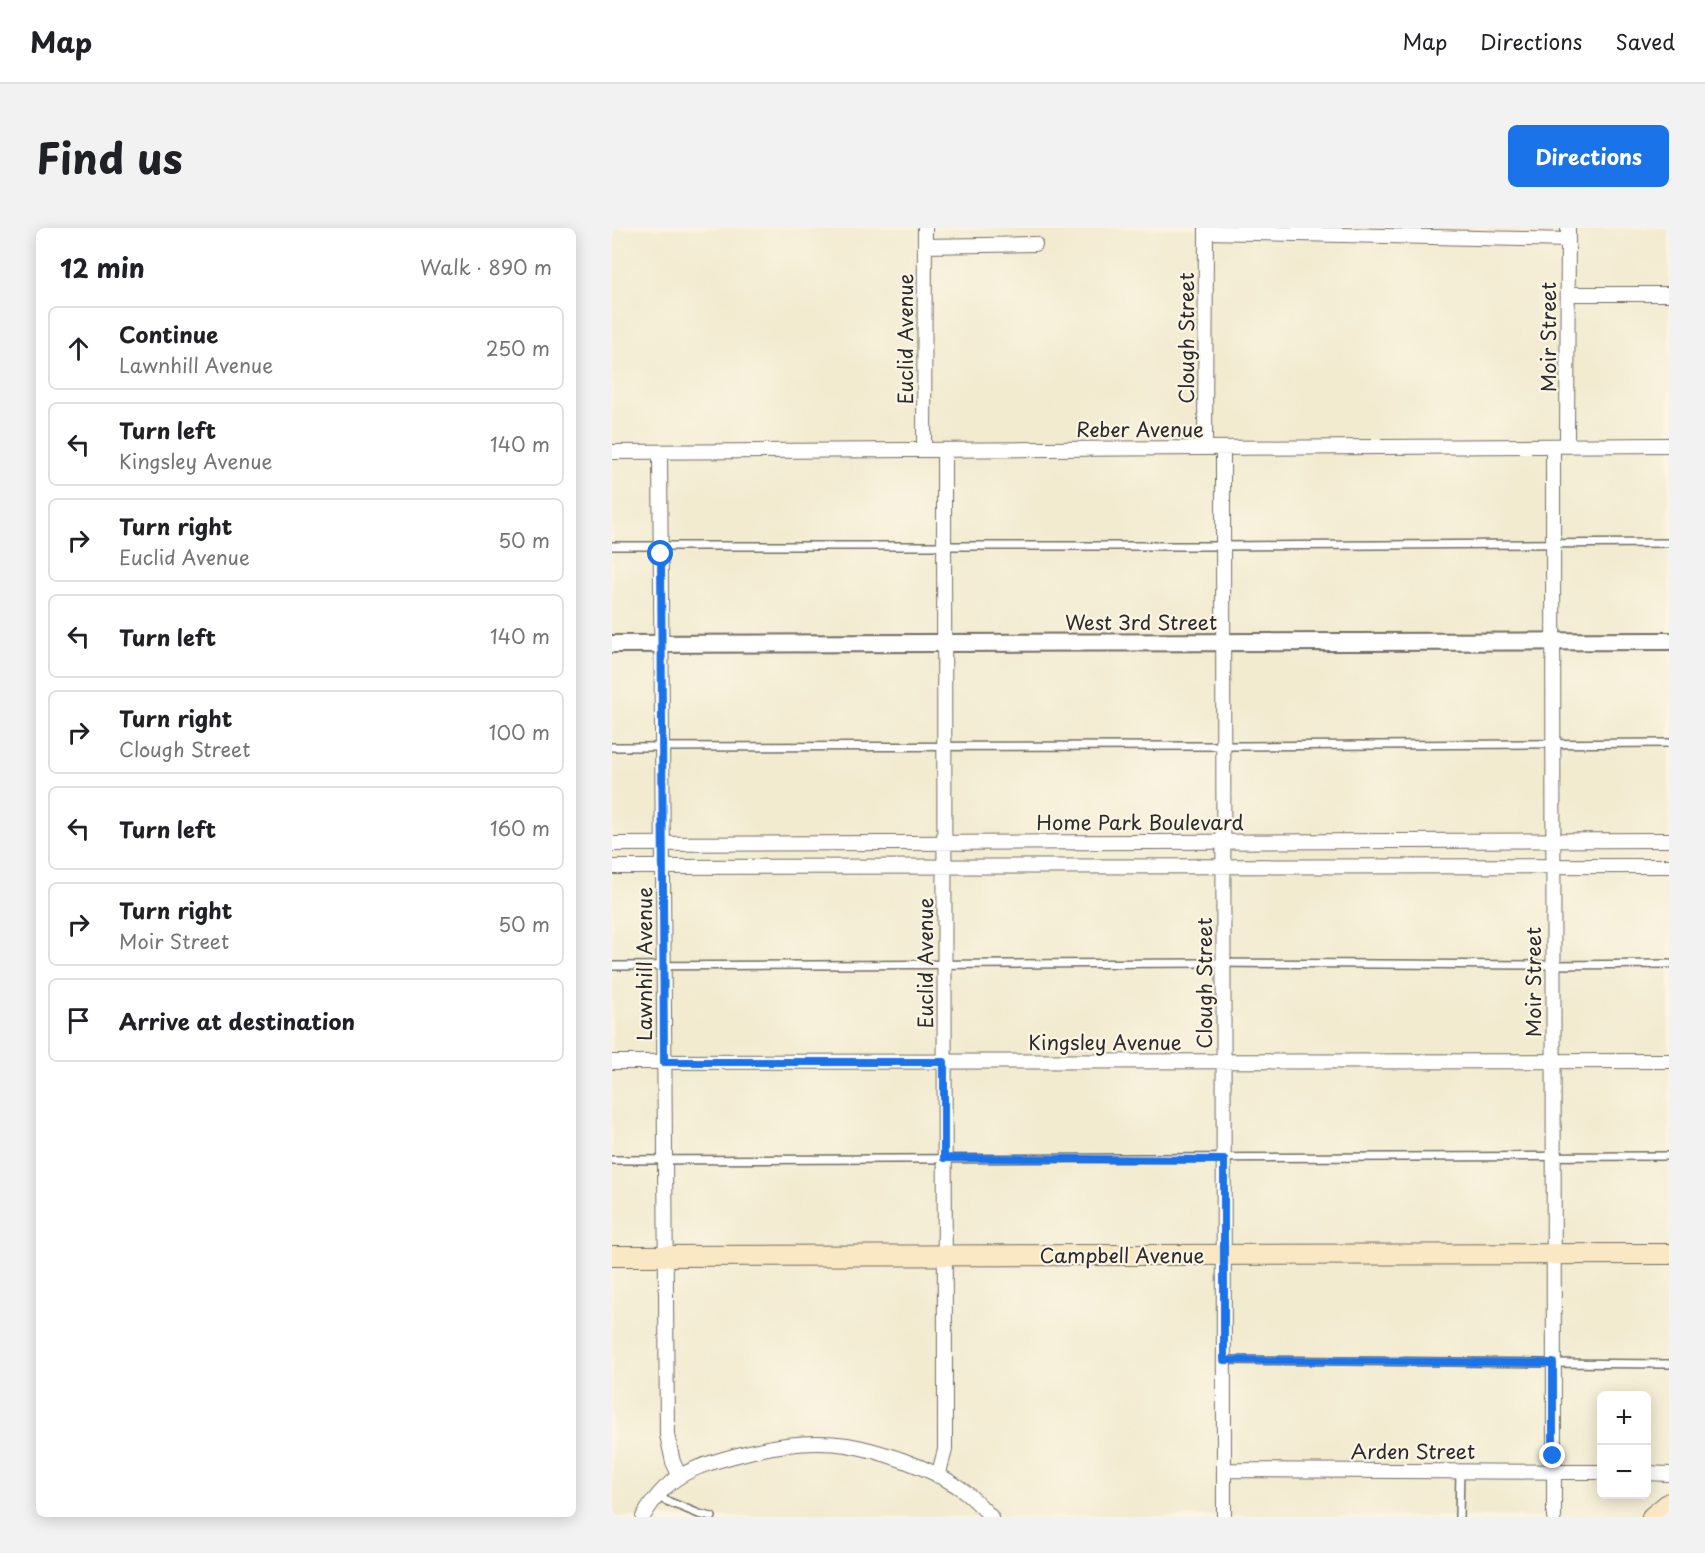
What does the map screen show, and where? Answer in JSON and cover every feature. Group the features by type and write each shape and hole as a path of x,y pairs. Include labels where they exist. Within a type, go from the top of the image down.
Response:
{"main road":[{"name":"Campbell Avenue","path":"612,1256 1669,1254"},
{"path":"1652,1517 1669,1503"}],"street":[{"name":"Euclid Avenue","path":"924,450 925,228"},
{"path":"1206,230 1568,234"},
{"name":"Clough Street","path":"1205,448 1206,230"},
{"name":"Moir Street","path":"1554,1517 1553,544 1568,294 1568,234"},
{"path":"925,246 1035,244"},
{"path":"1568,294 1669,294"},
{"name":"Reber Avenue","path":"612,452 1669,445"},
{"name":"Clough Street","path":"1223,448 1224,1517"},
{"name":"Euclid Avenue","path":"938,1476 945,1450 944,450"},
{"name":"Lawnhill Avenue","path":"660,452 667,1435 673,1462 679,1475"},
{"name":"West 3rd Street","path":"612,644 1669,641"},
{"name":"Home Park Boulevard","path":"612,844 1669,840"},
{"path":"612,867 1669,866"},
{"name":"Kingsley Avenue","path":"612,1062 1669,1061"},
{"path":"643,1517 657,1497 679,1475 697,1467 752,1451 797,1444 823,1444 846,1445 873,1452 938,1476 957,1486 974,1499 991,1517"},
{"name":"Arden Street","path":"1224,1470 1597,1472"},
{"path":"1651,1473 1669,1474"}],"lane":[{"path":"612,546 1669,543"},
{"path":"612,747 1669,743"},
{"path":"612,966 1223,963 1669,964"},
{"path":"612,1160 944,1158 1224,1160 1669,1156"},
{"path":"1224,1360 1669,1364"},
{"path":"1459,1517 1460,1471"},
{"path":"657,1497 712,1517"}],"route":[{"path":"661,554 664,1062 944,1062 944,1158 1224,1160 1224,1360 1553,1363 1553,1456"}]}
